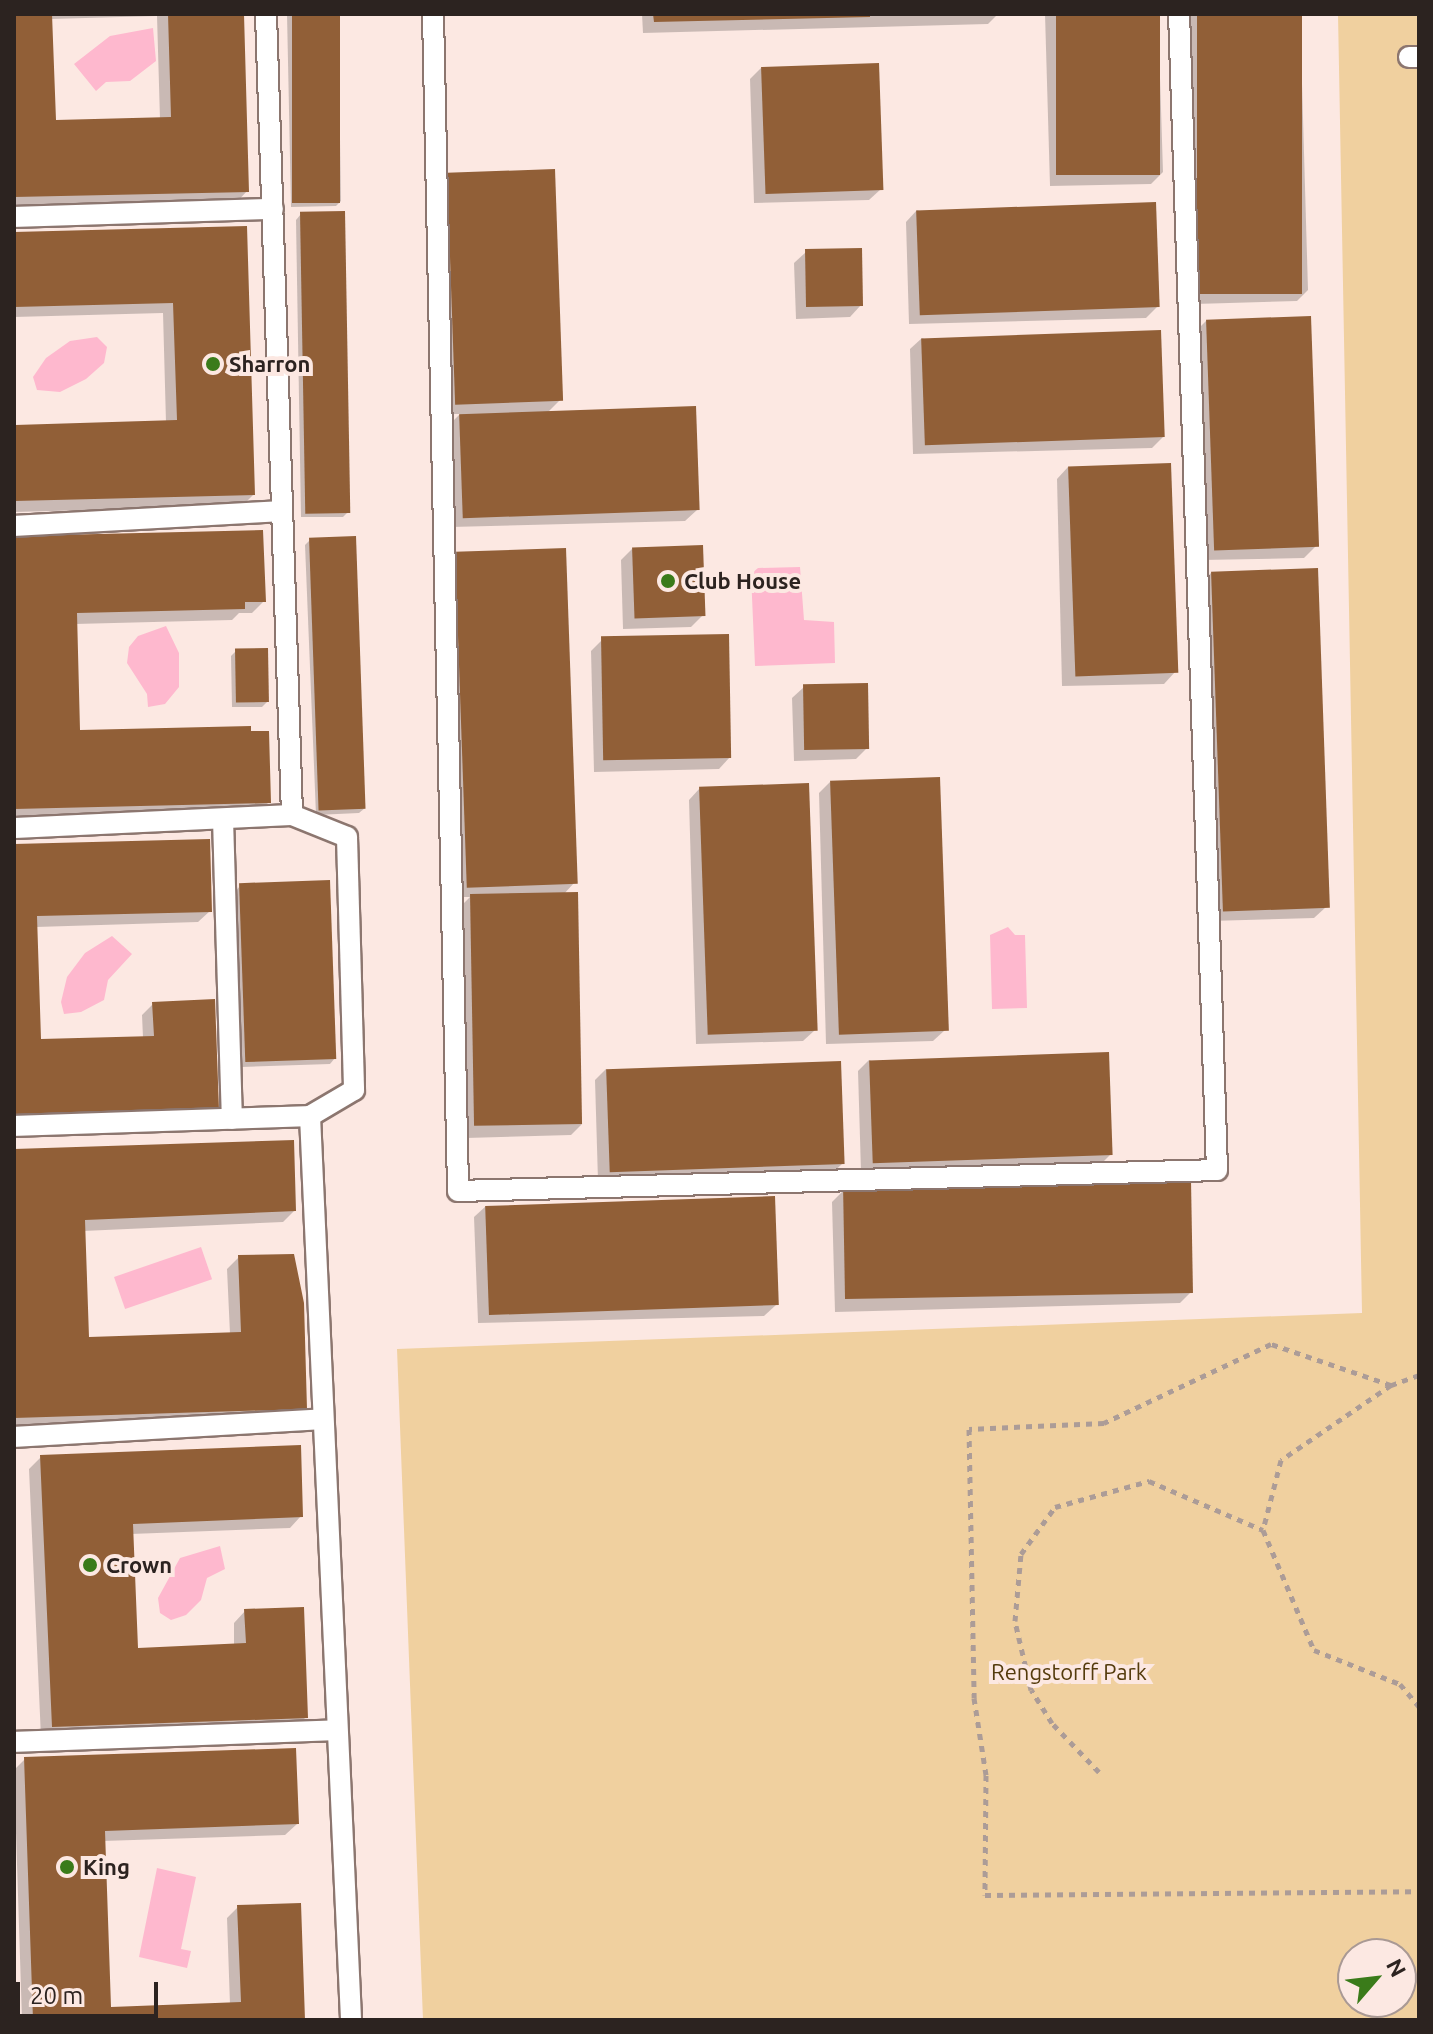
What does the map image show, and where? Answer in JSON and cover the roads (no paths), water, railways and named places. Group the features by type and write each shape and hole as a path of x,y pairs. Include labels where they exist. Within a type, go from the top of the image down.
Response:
{"lane":[{"path":"266,14 292,815"},
{"path":"433,14 458,1191 1217,1170 1179,14"},
{"path":"14,217 273,209"},
{"path":"14,526 282,511"},
{"path":"14,828 292,815 347,837 354,1090 310,1116 14,1126"},
{"path":"223,819 232,1119"},
{"path":"310,1116 335,1730 351,2020"},
{"path":"14,1437 322,1419"},
{"path":"14,1742 335,1730"}],"place":[{"name":"Sharron","path":"213,364"},
{"name":"Club House","path":"668,581"},
{"name":"Crown","path":"90,1565"},
{"name":"King","path":"67,1867"}],"park label":[{"name":"Rengstorff Park","path":"1069,1672"}]}
